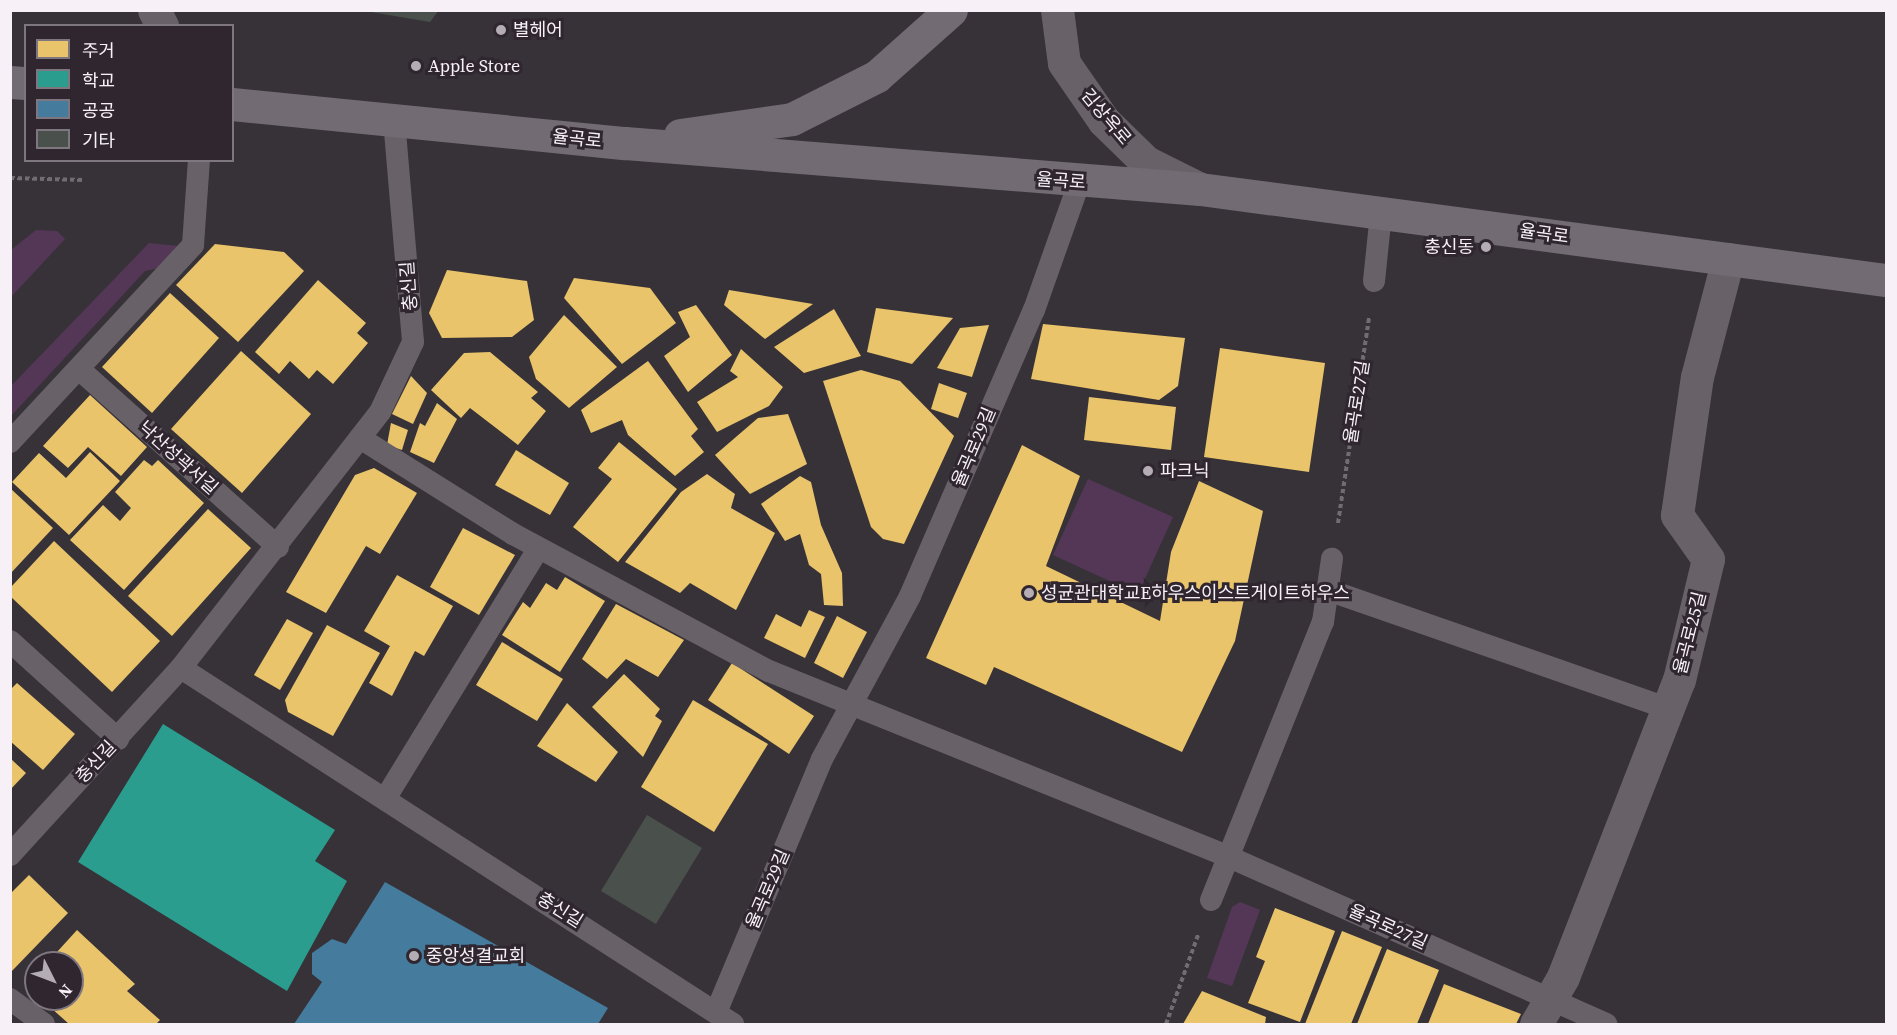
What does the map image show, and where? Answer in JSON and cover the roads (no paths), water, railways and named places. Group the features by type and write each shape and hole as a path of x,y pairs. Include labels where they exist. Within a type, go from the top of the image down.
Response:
{"main road":[{"path":"625,143 792,119 877,76 951,10"},
{"name":"율곡로","path":"234,104 625,143 1079,183 1200,189 1887,280"}],"street":[{"path":"154,10 161,24"},
{"name":"김상옥로","path":"1057,10 1064,63 1104,121 1146,162 1200,189"},
{"name":"율곡로25길","path":"1542,1011 1563,976 1670,709 1708,559 1677,515 1697,376 1728,259"}],"lane":[{"name":"충신길","path":"10,855 181,668 278,547 380,412 413,342 394,120"},
{"path":"10,442 194,245 199,162"},
{"name":"율곡로29길","path":"725,1017 822,759 910,596 1025,331 1079,183"},
{"path":"1374,281 1382,213"},
{"name":"낙산성곽서길","path":"79,369 278,547"},
{"path":"360,438 539,548 769,671 1227,856"},
{"path":"385,799 539,548"},
{"path":"1211,900 1323,622 1332,560"},
{"path":"1328,590 1670,709"},
{"path":"10,641 118,739"},
{"name":"충신길","path":"181,668 725,1017"},
{"name":"율곡로27길","path":"1227,856 1542,1011"},
{"path":"10,999 44,1024"},
{"path":"1542,1011 1607,1024"}],"place":[{"name":"별헤어","path":"501,30"},
{"name":"Apple Store","path":"416,66"},
{"name":"충신동","path":"1486,247"},
{"name":"파크닉","path":"1148,471"},
{"name":"성균관대학교E하우스이스트게이트하우스","path":"1029,593"},
{"name":"중앙성결교회","path":"414,956"}]}
